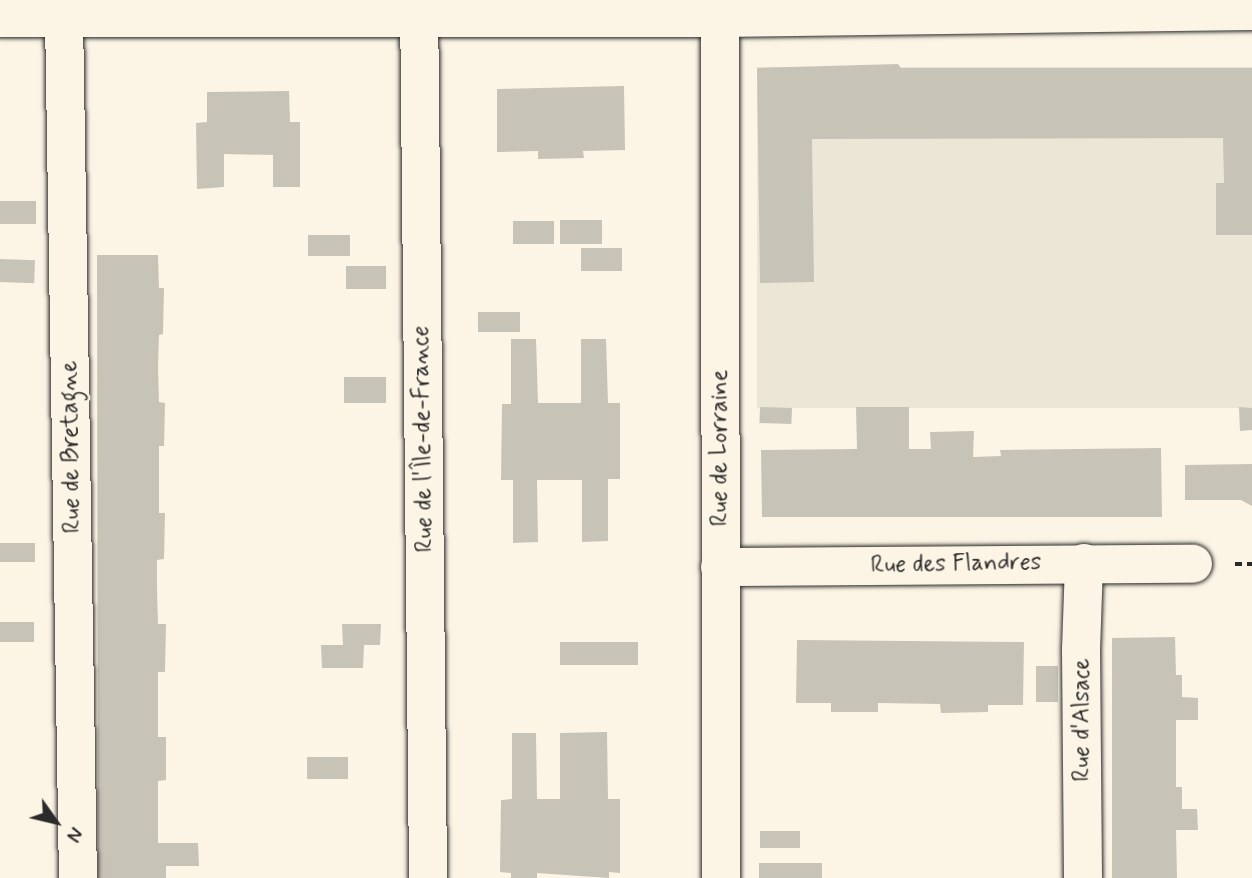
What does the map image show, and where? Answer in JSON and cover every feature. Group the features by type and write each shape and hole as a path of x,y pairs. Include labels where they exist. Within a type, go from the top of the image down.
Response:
{"street":[{"path":"0,18 419,9 720,18 1109,7 1252,12"},
{"name":"Rue de l'Île-de-France","path":"419,9 428,878"},
{"name":"Rue de Bretagne","path":"64,17 78,878"},
{"name":"Rue de Lorraine","path":"720,18 721,878"},
{"name":"Rue d'Alsace","path":"1083,878 1081,650 1084,563"},
{"name":"Rue des Flandres","path":"720,567 1193,564"}],"shaded area":[{"path":"757,67 1252,67 1252,408 757,408"}],"building":[{"path":"898,64 901,68 1252,68 1252,235 1216,235 1216,183 1224,183 1223,138 812,139 814,282 760,283 757,68"},
{"path":"624,86 625,150 583,151 584,158 538,159 538,151 497,152 497,89"},
{"path":"289,91 290,122 300,122 300,187 273,187 273,155 224,154 224,187 197,189 196,123 207,122 207,92"},
{"path":"0,201 36,201 36,224 0,224"},
{"path":"560,220 602,220 602,244 560,244"},
{"path":"513,221 554,221 554,244 513,244"},
{"path":"308,235 350,235 350,256 308,256"},
{"path":"581,248 622,248 622,271 581,271"},
{"path":"97,255 158,255 159,288 164,288 163,334 159,335 158,367 159,402 165,403 164,446 159,446 159,513 165,513 164,559 157,560 157,590 158,624 166,624 165,672 158,672 158,737 166,737 166,780 158,781 158,843 198,843 199,866 166,866 166,878 98,878"},
{"path":"0,259 35,260 34,283 0,282"},
{"path":"346,266 386,266 386,289 346,289"},
{"path":"478,312 520,312 520,332 478,332"},
{"path":"511,339 536,339 538,403 581,403 581,339 606,339 608,403 620,403 620,479 608,479 608,541 582,542 582,480 537,480 538,542 513,543 513,480 501,480 502,404 511,404"},
{"path":"344,377 386,377 386,403 344,403"},
{"path":"760,407 792,408 791,424 759,423"},
{"path":"856,407 909,407 909,449 931,449 930,432 974,431 973,457 1001,456 1000,450 1161,448 1162,517 762,517 761,450 857,449"},
{"path":"1239,407 1252,408 1252,430 1240,431"},
{"path":"1252,464 1252,506 1241,500 1185,500 1185,465"},
{"path":"0,543 35,543 35,562 0,562"},
{"path":"0,622 34,622 34,642 0,642"},
{"path":"342,624 381,624 380,645 364,645 363,668 322,668 321,645 343,645"},
{"path":"1175,637 1176,675 1182,675 1182,697 1198,698 1198,720 1176,720 1176,787 1182,787 1182,809 1197,809 1198,830 1176,830 1177,878 1112,878 1112,638"},
{"path":"797,640 1024,642 1023,705 988,705 988,712 941,713 940,704 878,703 878,712 831,712 831,703 796,703"},
{"path":"560,642 638,642 638,665 560,665"},
{"path":"1036,666 1058,666 1058,702 1036,702"},
{"path":"607,732 608,799 620,799 620,873 609,872 609,878 537,873 537,878 511,878 511,873 500,872 501,800 512,799 512,733 536,733 537,799 560,799 560,733"},
{"path":"307,757 348,757 348,779 307,779"},
{"path":"760,831 800,831 800,848 760,848"},
{"path":"759,863 822,863 822,878 759,878"}]}
